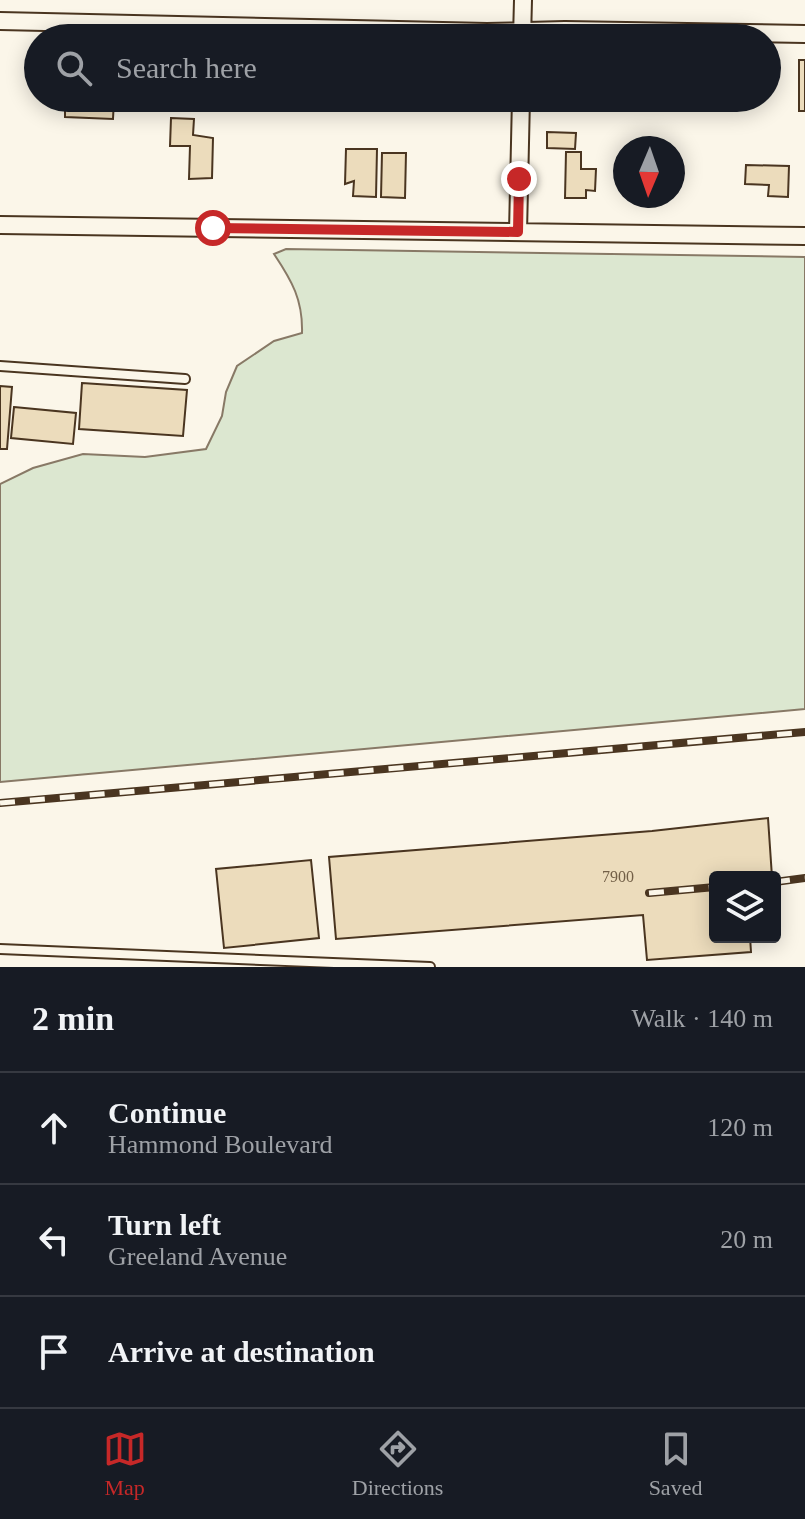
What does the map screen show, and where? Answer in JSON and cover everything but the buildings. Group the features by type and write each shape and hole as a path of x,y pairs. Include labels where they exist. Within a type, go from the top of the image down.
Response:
{"street":[{"path":"522,24 523,0"},
{"path":"0,21 112,24"},
{"path":"781,34 805,34"},
{"path":"518,232 521,112"},
{"path":"0,225 805,236"}],"lane":[{"path":"0,366 185,379"},
{"path":"0,949 430,967"}],"green space":[{"path":"286,249 805,257 805,709 0,782 0,484 33,468 83,454 145,457 206,449 222,416 226,392 237,366 274,341 302,333 301,311 295,291 274,254"}],"railway":[{"path":"0,803 805,732"},
{"path":"781,881 805,878"},
{"path":"649,893 709,888"}],"route":[{"path":"213,228 518,232 519,179"}]}
